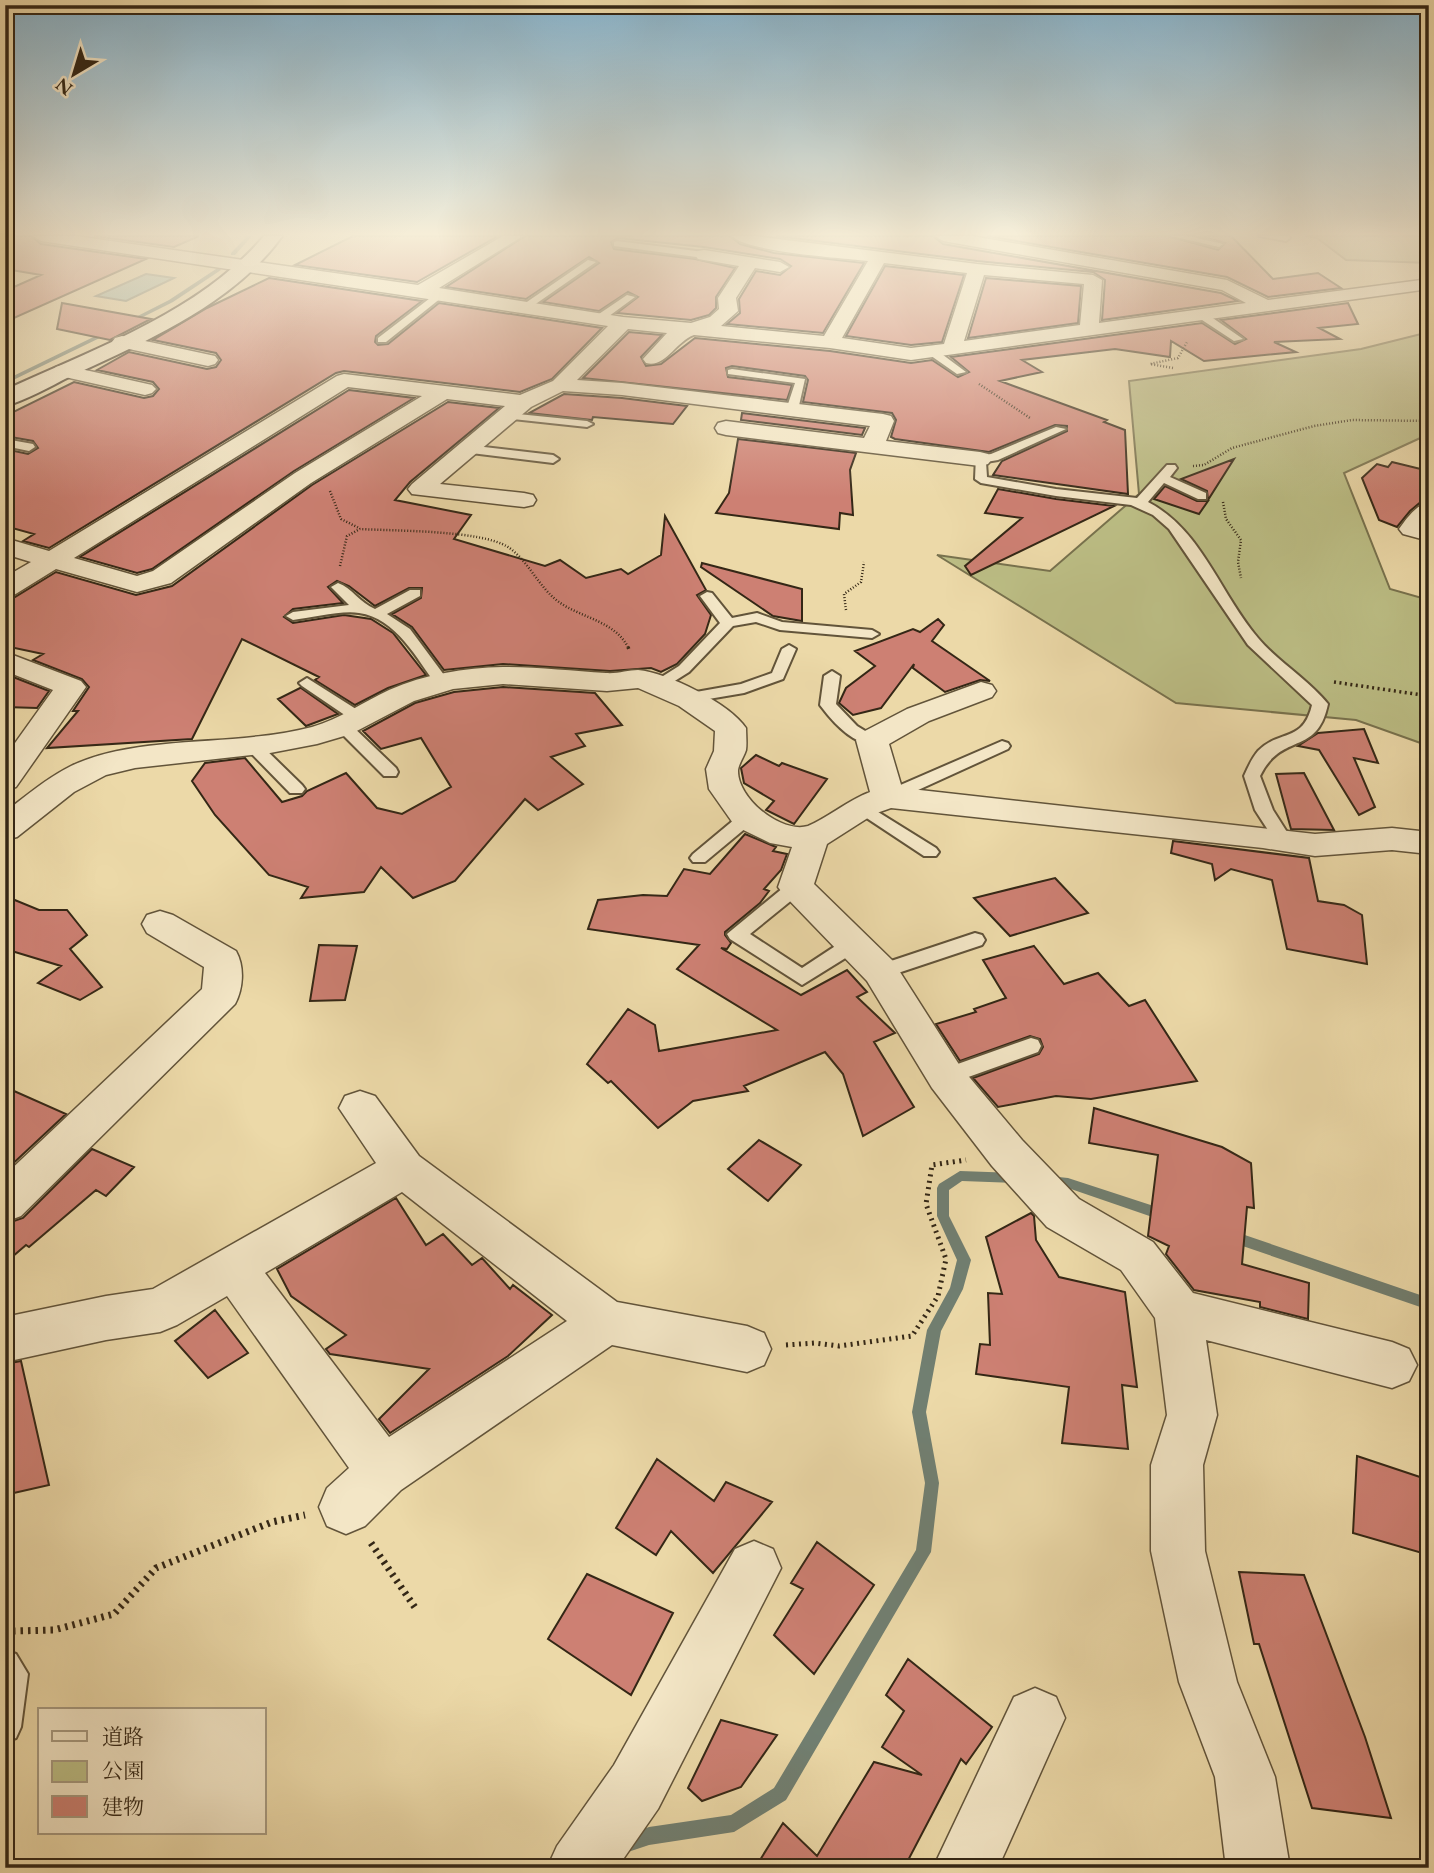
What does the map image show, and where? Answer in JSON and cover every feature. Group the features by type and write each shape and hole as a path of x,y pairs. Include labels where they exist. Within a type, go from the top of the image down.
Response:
{"street":[{"path":"5,399 155,323"},
{"path":"523,500 420,489 515,409 560,386 623,323"},
{"path":"627,323 830,342 911,354 1147,323"},
{"path":"653,359 676,335 712,323"},
{"path":"830,342 840,323"},
{"path":"952,348 960,323"},
{"path":"1089,332 1090,323"},
{"path":"122,342 208,360"},
{"path":"63,371 145,389"},
{"path":"5,590 345,380 442,393 515,409"},
{"path":"560,386 622,389 883,421 873,444"},
{"path":"5,547 137,584 162,577 321,467 442,393"},
{"path":"726,428 980,459"},
{"path":"1429,509 1412,529 1429,534"},
{"path":"5,661 71,687 5,782"},
{"path":"5,830 81,774 100,766 134,759 254,747 319,734 352,722 403,695 483,674 548,676 661,688 702,705 731,728 730,751 722,769 725,789 747,818 782,835 813,838 875,802 1315,845 1392,839 1429,843"},
{"path":"875,802 872,740 918,715 981,691"},
{"path":"5,782 81,774"},
{"path":"813,838 796,887 867,958 946,1077 1007,1153 1063,1213 1137,1256 1178,1311 1192,1415 1177,1465 1178,1551 1208,1682 1245,1777 1258,1868"},
{"path":"5,1203 221,994 223,961 160,923"},
{"path":"360,1108 404,1169 606,1322 747,1349"},
{"path":"5,1340 106,1318 160,1310 404,1169"},
{"path":"235,1269 383,1472"},
{"path":"1178,1311 1392,1365"},
{"path":"346,1507 383,1472 606,1322"},
{"path":"579,1868 636,1787 754,1568"},
{"path":"965,1868 1035,1718"}],"lane":[{"path":"382,340 403,323"},
{"path":"1214,323 1238,339"},
{"path":"931,351 961,372"},
{"path":"732,372 801,381 792,410"},
{"path":"515,409 587,424"},
{"path":"1060,429 994,457 980,459 981,479 1032,490 1140,503 1177,529 1198,555 1230,613 1253,642 1320,704 1317,722 1305,736 1282,743 1264,754 1252,776 1264,810 1283,840"},
{"path":"5,442 29,447"},
{"path":"467,449 553,459"},
{"path":"1140,503 1167,473 1202,495"},
{"path":"338,587 360,608 376,614 404,632 442,683"},
{"path":"376,614 415,593"},
{"path":"707,596 728,623"},
{"path":"293,616 360,608"},
{"path":"661,688 684,669 728,623 757,617 780,626 872,634"},
{"path":"661,688 744,688 778,676 789,649"},
{"path":"832,676 828,705 851,729 872,740"},
{"path":"307,683 352,722 390,772"},
{"path":"930,852 875,802 1002,746"},
{"path":"254,747 296,789"},
{"path":"699,858 747,818"},
{"path":"796,887 737,934 802,978 867,958 975,940"},
{"path":"946,1077 1031,1046"},
{"path":"5,1665 13,1674 5,1727"}],"path":[{"path":"1166,323 1187,340 1178,358 1150,364 1172,368"},
{"path":"961,372 1021,414"},
{"path":"1167,473 1203,464 1232,448 1314,426 1353,420 1429,421"},
{"path":"321,467 341,519 360,529 477,537 508,547 559,603 599,620 626,643 661,688"},
{"path":"1202,495 1224,502 1226,519 1241,540 1238,562 1242,584"},
{"path":"338,587 330,579 342,565 347,536 360,529"},
{"path":"846,632 844,594 861,582 864,562"},
{"path":"1321,680 1374,690 1429,696"},
{"path":"747,1349 815,1342 839,1346 912,1336 938,1296 946,1259 926,1204 932,1165 1007,1153"},
{"path":"5,1631 54,1630 114,1615 156,1568 272,1522 346,1507 416,1609"}],"green space":[{"path":"1429,332 1429,434 1344,473 1390,589 1429,600 1429,746 1356,720 1176,703 937,555 1050,571 1139,494 1129,381 1361,349"}],"building":[{"path":"58,323 142,323 110,340 57,329"},
{"path":"181,323 393,323 376,336 375,342 378,345 388,344 414,323 572,323 602,328 552,379 520,392 344,371 336,373 49,548 23,541 34,534 5,526 5,449 28,454 38,448 33,441 5,436 5,416 74,382 144,398 153,396 159,389 153,382 97,370 129,352 207,369 216,367 221,360 216,353 153,340"},
{"path":"728,323 829,323 823,333"},
{"path":"853,323 948,323 942,342 911,345 846,336"},
{"path":"972,323 1075,323 968,338"},
{"path":"1199,323 1235,344 1246,339 1225,323 1358,324 1319,328 1340,339 1274,342 1296,352 1204,361 1171,341 1170,357 1115,349 1022,360 1042,372 1000,381 1107,420 1104,422 1125,430 1128,494 993,475 1002,461 1067,431 1067,426 1055,425 989,452 895,439 891,437 896,420 892,413 803,402 808,380 805,376 732,366 726,368 728,377 792,385 787,400 583,378 629,332 662,335 641,357 646,366 661,364 695,338 830,351 911,363 932,360 958,377 969,372 951,357"},
{"path":"349,390 414,398 294,471 152,569 137,573 80,557"},
{"path":"564,394 687,406 673,424 593,417 592,420 529,413"},
{"path":"448,402 499,408 410,482 395,500 471,515 454,539 545,566 560,560 586,578 621,569 628,574 661,555 665,516 706,590 697,595 711,615 705,634 677,664 661,672 651,668 610,671 503,664 444,670 412,627 392,614 421,598 422,588 409,588 375,606 349,586 337,581 328,587 343,603 293,609 284,617 293,623 344,615 371,619 393,633 426,675 388,688 355,705 315,680 319,677 242,639 192,739 47,748 78,711 73,711 89,687 82,679 33,660 43,654 5,646 5,599 15,597 56,572 136,595 172,586 312,485"},
{"path":"742,413 865,428 862,435 741,420"},
{"path":"738,439 856,453 850,470 853,515 840,513 839,529 716,513 729,493"},
{"path":"1234,459 1208,500 1207,491 1181,479"},
{"path":"1392,462 1429,471 1429,495 1410,511 1397,527 1379,520 1362,478 1377,464 1388,467"},
{"path":"1165,486 1197,501 1208,501 1199,514 1154,499"},
{"path":"998,489 1114,506 971,575 965,566 1022,518 985,513"},
{"path":"702,563 802,589 802,621 773,616 701,567"},
{"path":"938,619 944,625 932,641 990,681 980,680 945,692 913,668 914,664 881,708 853,715 839,703 846,688 875,666 855,651 913,629 920,632"},
{"path":"8,675 49,691 37,708 5,707 5,677"},
{"path":"503,687 595,693 622,725 576,734 585,746 551,757 583,784 538,810 525,799 455,881 413,898 381,867 364,892 301,898 308,887 269,875 215,815 192,781 205,763 245,758 282,802 302,796 307,791 346,773 377,808 402,814 451,787 421,738 381,749 363,731 415,703 454,692"},
{"path":"301,688 338,714 306,726 278,699"},
{"path":"1364,729 1378,763 1354,758 1375,807 1359,815 1319,750 1298,746 1318,733"},
{"path":"756,755 779,766 782,763 827,779 794,824 766,810 774,801 744,783 741,768"},
{"path":"1304,773 1334,830 1291,829 1276,774"},
{"path":"745,834 776,847 773,851 787,854 781,870 764,889 769,891 760,903 725,932 731,943 727,949 721,948 801,995 847,970 867,992 857,997 895,1033 874,1042 914,1107 863,1136 843,1074 825,1052 744,1086 748,1091 693,1101 658,1128 611,1081 608,1083 587,1064 628,1009 655,1025 659,1051 777,1030 677,969 699,945 588,929 598,900 643,895 667,896 684,869 710,874"},
{"path":"1173,841 1309,858 1318,901 1344,905 1362,915 1367,964 1287,949 1272,880 1231,869 1215,880 1212,864 1171,853"},
{"path":"1055,878 1088,913 1010,936 974,898"},
{"path":"5,896 39,910 67,910 87,935 70,949 102,987 80,1000 38,983 61,966 5,949"},
{"path":"319,945 357,946 345,1000 310,1001"},
{"path":"1034,946 1064,984 1098,973 1129,1006 1145,1000 1197,1081 1091,1099 1056,1096 998,1107 973,1078 1039,1054 1043,1047 1040,1039 1030,1036 960,1061 936,1024 976,1012 974,1009 1006,998 983,960"},
{"path":"5,1087 66,1114 5,1171"},
{"path":"1094,1108 1222,1147 1251,1163 1254,1208 1247,1207 1242,1264 1309,1283 1308,1319 1260,1307 1260,1302 1194,1290 1166,1254 1169,1246 1148,1236 1158,1155 1089,1143"},
{"path":"759,1140 801,1165 768,1201 728,1169"},
{"path":"92,1149 134,1167 106,1196 96,1190 29,1247 26,1245 5,1263 5,1224 23,1218"},
{"path":"396,1198 426,1245 443,1234 472,1265 482,1258 510,1289 513,1285 552,1315 508,1356 390,1433 379,1419 429,1369 330,1354 326,1349 346,1335 291,1296 277,1269"},
{"path":"1031,1213 1034,1216 1036,1240 1059,1277 1125,1292 1137,1387 1122,1385 1128,1449 1062,1443 1069,1387 976,1374 980,1344 990,1345 988,1293 1002,1294 986,1237"},
{"path":"215,1310 248,1353 208,1378 175,1341"},
{"path":"21,1361 49,1485 5,1495 5,1364"},
{"path":"1357,1456 1429,1480 1429,1555 1353,1533"},
{"path":"657,1459 714,1501 726,1482 772,1502 713,1573 671,1531 656,1555 616,1528"},
{"path":"817,1542 874,1585 814,1674 774,1635 803,1589 791,1583"},
{"path":"1239,1572 1304,1575 1365,1737 1391,1818 1312,1808 1259,1644 1254,1644"},
{"path":"587,1574 673,1613 631,1695 548,1639"},
{"path":"908,1659 992,1727 966,1764 961,1759 904,1868 755,1868 783,1823 817,1856 874,1762 922,1775 882,1747 904,1711 886,1695"},
{"path":"721,1720 777,1735 741,1787 702,1801 688,1788"}],"waterway":[{"path":"5,382 110,331"},
{"path":"625,1844 649,1836 734,1823 780,1794 923,1552 932,1483 919,1412 934,1330 956,1289 964,1260 943,1216 943,1188 960,1176 1016,1178"},
{"path":"1049,1181 1068,1183 1164,1215"},
{"path":"1233,1237 1429,1304"}]}
